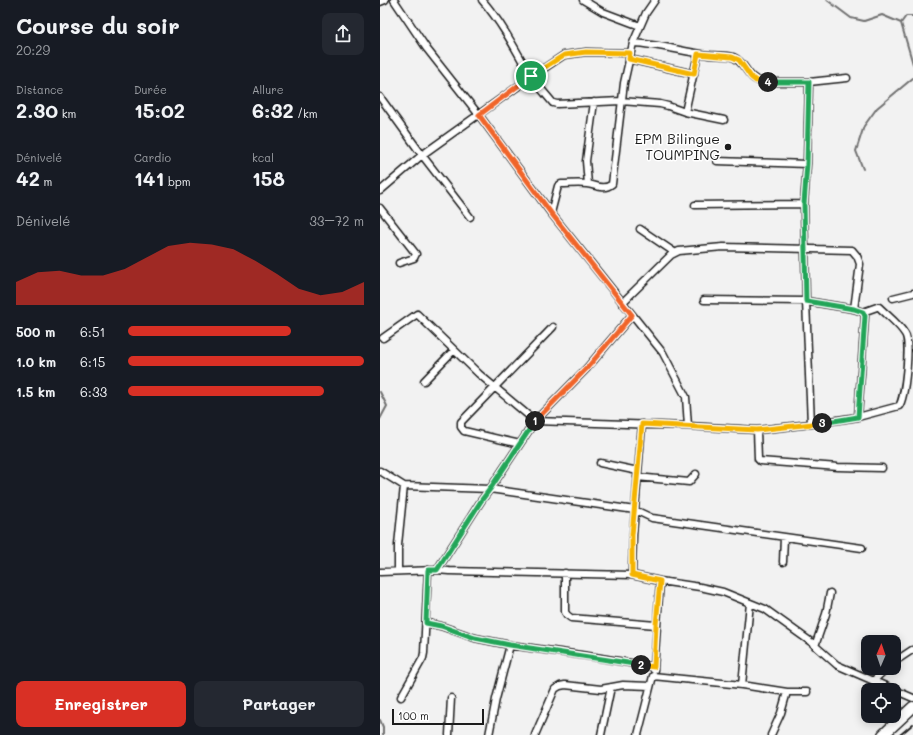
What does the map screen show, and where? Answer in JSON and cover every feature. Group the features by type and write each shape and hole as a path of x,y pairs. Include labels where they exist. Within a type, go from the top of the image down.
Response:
{"main road":[{"path":"883,735 913,707"}],"street":[{"path":"380,2 384,0"},
{"path":"394,0 427,49 479,115 551,213 663,354 686,397 688,426"},
{"path":"482,0 502,28 531,76 553,103 621,101 660,104 685,112 724,120"},
{"path":"583,0 603,12 640,26"},
{"path":"551,213 560,185 588,184 600,188 612,184 621,101 633,43 640,26 655,0"},
{"path":"633,43 653,44 698,54 732,57 739,60 751,77 756,81 809,82 847,78"},
{"path":"380,191 422,155 531,76 564,55 586,52 630,56 694,74"},
{"path":"685,112 698,54"},
{"path":"809,82 807,164 804,204 811,424"},
{"path":"380,97 470,217"},
{"path":"588,184 586,162 594,102"},
{"path":"717,161 807,164"},
{"path":"695,205 804,204"},
{"path":"380,208 416,254 414,258 399,263"},
{"path":"640,229 674,252"},
{"path":"622,303 674,252 723,247 852,250 858,256 860,264 854,309"},
{"path":"893,298 913,293"},
{"path":"383,338 417,314 495,388 535,421 642,424 757,430 858,417 899,406 904,388 909,347 906,334 879,307 863,312 854,309 806,301 704,300"},
{"path":"858,417 865,316 863,312"},
{"path":"437,570 535,421 587,368 632,315"},
{"path":"520,444 464,431 460,422 553,328"},
{"path":"424,381 454,350"},
{"path":"632,575 632,535 642,424"},
{"path":"757,430 758,459 760,462 882,468"},
{"path":"600,463 638,474 689,482 696,474"},
{"path":"380,471 404,486 490,489 635,510 652,518 862,548"},
{"path":"398,571 398,545 404,486"},
{"path":"783,562 784,537"},
{"path":"401,697 423,658 426,642 428,570"},
{"path":"380,572 437,570 632,575 708,589 730,595 765,609 815,646 836,665 913,698"},
{"path":"565,573 565,612 567,616 571,618 656,625"},
{"path":"638,735 653,676 660,581"},
{"path":"815,646 826,614 830,594"},
{"path":"742,685 750,603"},
{"path":"426,623 441,626 475,638 510,645 654,667"},
{"path":"489,735 496,699 510,645"},
{"path":"901,657 912,650"},
{"path":"873,681 879,675"},
{"path":"653,676 742,685 787,692 807,692"},
{"path":"535,735 555,689 560,686 566,685 597,688 623,685 650,686"},
{"path":"601,735 611,687"},
{"path":"771,735 781,713 787,692"},
{"path":"449,735 451,698"}],"waterway":[{"path":"827,0 851,18 864,21 882,15 901,23 913,64"},
{"path":"901,23 906,16 913,16"},
{"path":"863,169 856,151 864,126 877,108 913,78"},
{"path":"380,392 387,406 380,419"},
{"path":"380,720 383,727 383,735"}],"railway":[{"path":"900,735 913,724"}],"place":[{"name":"EPM Bilingue TOUMPING","path":"728,147"}],"route":[{"path":"586,52 630,53 629,59 694,74 698,54 732,57 739,60 751,77 756,81 809,82 807,164 804,204 806,301 854,309 863,312 865,316 858,417 757,430 642,424 632,535 632,575 660,581 654,667 510,645 470,637 441,626 426,623 428,570 437,570 535,421 587,368 632,315 551,213 479,115 531,76 564,55 586,52"}]}
